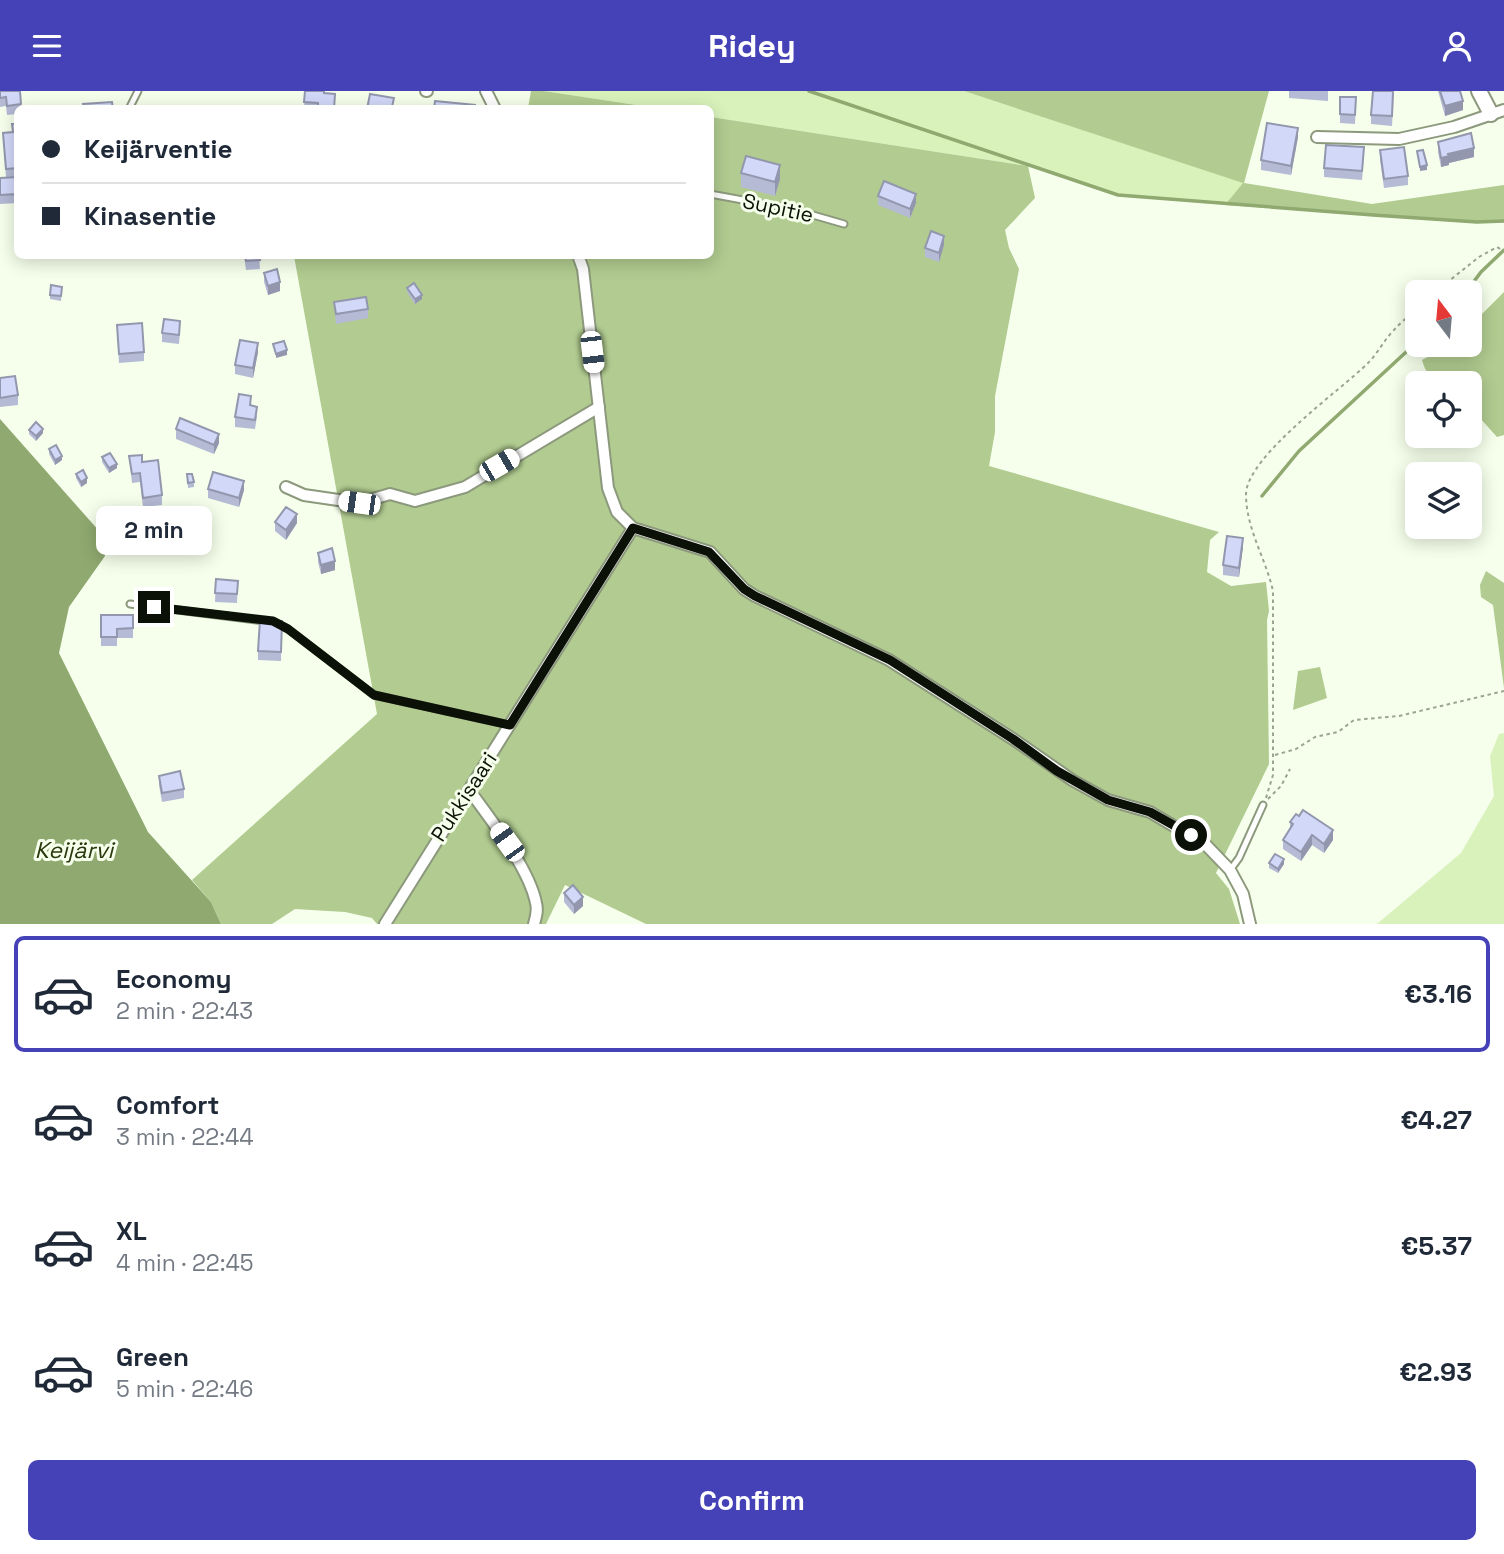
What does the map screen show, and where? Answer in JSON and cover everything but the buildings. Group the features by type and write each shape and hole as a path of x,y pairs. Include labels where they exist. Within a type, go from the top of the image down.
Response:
{"street":[{"path":"1317,137 1399,139 1454,127 1497,112 1479,91"},
{"path":"580,259 583,268 608,488 617,512 633,528 709,552 744,589 890,660 1072,780 1108,800 1150,812 1175,825 1206,845 1230,870 1244,894 1250,924"},
{"path":"286,487 303,495 359,503 390,494 415,501 465,487 599,407"},
{"name":"Pukkisaari","path":"385,924 633,528"},
{"path":"470,791 507,842 533,893 537,906 534,924"}],"lane":[{"name":"Supitie","path":"714,195 792,209 844,224"},
{"path":"130,604 273,621 288,629 374,695 510,725"},
{"path":"1230,870 1239,857 1263,805"}],"path":[{"path":"1450,280 1479,257 1497,247 1503,250"},
{"path":"1263,805 1272,782 1273,591 1270,577 1256,546 1246,493 1252,478 1273,448 1367,364 1392,331 1405,320"},
{"path":"1273,755 1296,749 1315,737 1338,731 1354,720 1399,716 1504,691"},
{"path":"1263,805 1281,786 1290,769"}],"shaded area":[{"path":"531,91 544,91 636,105 529,105"},
{"path":"544,91 964,91 1244,183 1225,205 1118,195 1028,166 714,117 714,105 636,105"},
{"path":"964,91 1269,91 1244,183 1372,204 1504,185 1504,221 1477,222 1225,205 1243,183"},
{"path":"714,117 1028,166 1035,198 1005,230 1009,248 1019,269 995,396 995,432 989,466 1219,532 1210,540 1207,572 1231,586 1266,582 1269,611 1269,764 1216,873 1229,889 1240,924 646,924 565,885 546,924 377,924 372,918 345,912 295,909 272,924 221,924 211,902 192,880 377,714 295,259 714,259"},
{"path":"1504,292 1504,435 1497,437 1482,420 1482,371 1426,371 1422,360 1428,357 1482,357 1482,314"},
{"path":"1486,571 1504,583 1504,688 1493,605 1481,597 1480,585"},
{"path":"1320,667 1327,698 1293,710 1298,671"},
{"path":"1504,733 1504,924 1377,924 1461,853 1494,796 1490,756 1499,734"}],"water":[{"name":"Keijärvi","path":"0,419 100,532 105,556 69,607 59,653 148,832 211,902 221,924 0,924"}],"waterway":[{"path":"809,91 1118,195 1373,215 1477,222 1504,221"},
{"path":"1475,280 1504,250"},
{"path":"1262,496 1299,451 1405,353"}],"route":[{"path":"154,607 273,621 288,629 374,695 510,725 633,528 709,552 744,589 755,596 890,660 1013,739 1057,771 1108,800 1150,812 1191,835"}]}
